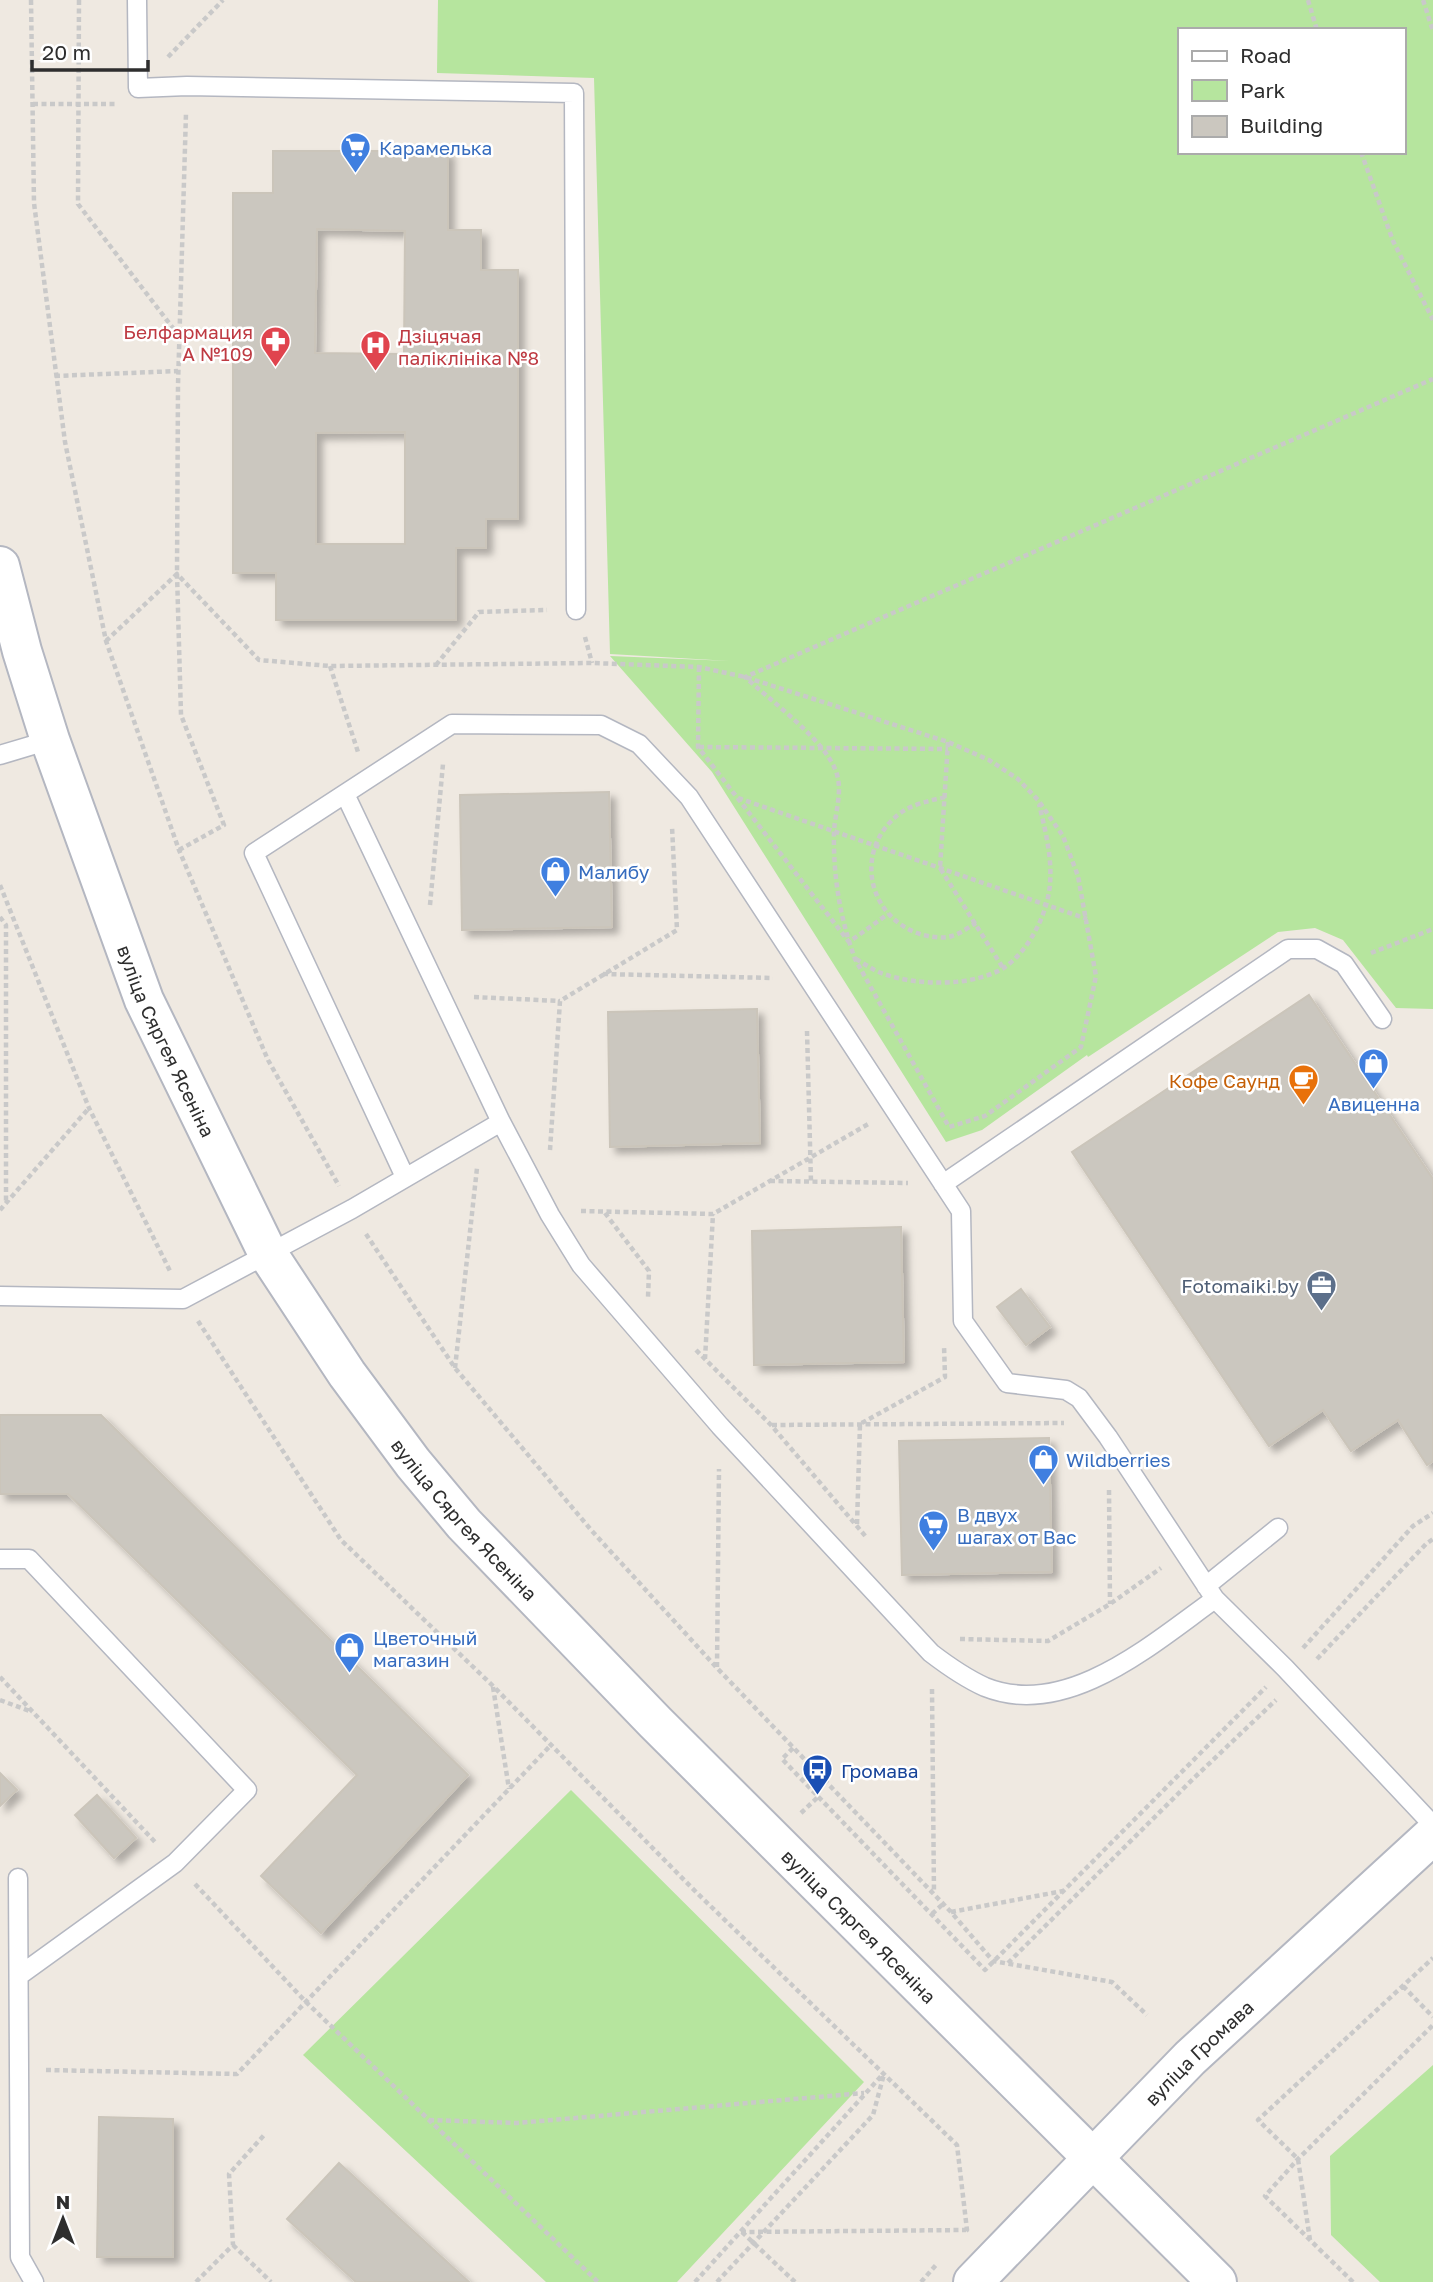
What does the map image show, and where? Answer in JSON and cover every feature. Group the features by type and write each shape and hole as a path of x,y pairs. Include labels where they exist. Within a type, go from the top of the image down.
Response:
{"main road":[{"name":"вуліца Сяргея Ясеніна","path":"0,566 22,651 50,740 144,1000 268,1254 347,1374 413,1464 464,1524 655,1722 1217,2282"},
{"name":"вуліца Громава","path":"974,2282 1190,2058 1433,1835"}],"lane":[{"path":"137,0 138,88 187,86 574,93 576,610"},
{"path":"405,1177 254,853 452,724 601,725 639,744 689,797 961,1211 963,1321 1007,1383 1066,1390 1080,1398 1210,1592 1433,1825"},
{"path":"0,755 50,740"},
{"path":"345,794 501,1122 550,1215 581,1265 720,1426 931,1653 956,1672 988,1688 1024,1694 1055,1692 1086,1682 1135,1656 1210,1592 1278,1528"},
{"path":"943,1184 1288,949 1317,949 1344,964 1382,1018"},
{"path":"0,1296 183,1298 352,1209 501,1122"},
{"path":"0,1559 29,1559 247,1790 175,1863 20,1975"},
{"path":"18,1878 20,2257 34,2282"}],"path":[{"path":"79,0 78,204 179,336"},
{"path":"138,88 223,0"},
{"path":"1308,0 1316,28"},
{"path":"1423,0 1433,31"},
{"path":"179,850 225,825 181,715 177,574 178,371 187,86"},
{"path":"33,104 119,104"},
{"path":"1362,154 1393,241 1433,320"},
{"path":"55,376 178,371"},
{"path":"745,677 1433,379"},
{"path":"106,641 177,574"},
{"path":"177,574 258,660 330,666 592,663 699,667 745,677 948,742 989,760 1018,779 1038,800 1063,836 1078,876 1096,976 1081,1047 985,1116 950,1126 855,959 836,891 834,832 840,790 836,769 823,748 745,677"},
{"path":"436,665 479,612 576,610"},
{"path":"330,666 368,780"},
{"path":"699,667 698,747 849,942"},
{"path":"948,742 940,868 1003,968"},
{"path":"698,747 948,750"},
{"path":"430,910 444,755"},
{"path":"944,797 920,803 901,812 885,827 876,846 870,873 876,897 888,914 909,930 932,938 953,936 976,923"},
{"path":"737,798 1087,919"},
{"path":"855,959 883,974 914,982 947,982 979,978 1003,968 1018,956 1046,905 1051,865 1038,800"},
{"path":"476,1009 470,997 560,1001 677,930 671,821"},
{"path":"0,885 89,1108 183,1298 341,1540 492,1686 696,1892 957,2145 967,2230 741,2232"},
{"path":"849,942 888,914"},
{"path":"0,917 3,925 6,1203"},
{"path":"3,925 15,924"},
{"path":"1344,964 1433,929"},
{"path":"602,974 773,978 780,987"},
{"path":"544,1142 550,1154 560,1001"},
{"path":"807,1023 811,1182"},
{"path":"0,1210 89,1108"},
{"path":"578,1211 713,1214 894,1109"},
{"path":"455,1368 477,1167 501,1122"},
{"path":"769,1181 915,1184"},
{"path":"604,1212 649,1271 648,1298"},
{"path":"705,1359 713,1214"},
{"path":"860,1424 944,1377 944,1336"},
{"path":"696,1349 771,1425 874,1546"},
{"path":"771,1425 1069,1423"},
{"path":"857,1524 860,1424"},
{"path":"717,1668 720,1426"},
{"path":"1108,1437 1110,1604"},
{"path":"1008,1964 1194,1778 1291,1674 1413,1526 1433,1513"},
{"path":"793,1748 782,1759 985,1970 1064,1891 1433,1539"},
{"path":"951,1632 959,1639 1048,1641 1110,1604 1183,1553"},
{"path":"931,1653 934,1894"},
{"path":"0,1677 306,2002 598,2282"},
{"path":"492,1686 509,1789"},
{"path":"0,1700 34,1713"},
{"path":"20,2070 237,2074 550,1746"},
{"path":"951,1912 1064,1891"},
{"path":"932,1914 943,1904"},
{"path":"1310,2240 1298,2160 1258,2120 1433,1958"},
{"path":"993,1961 1112,1982 1147,2015"},
{"path":"1403,1986 1433,2017"},
{"path":"1353,2282 1265,2196 1433,2025"},
{"path":"695,2282 884,2073"},
{"path":"717,2282 873,2115 884,2073"},
{"path":"428,2120 517,2123 864,2094"},
{"path":"265,2134 229,2174 233,2245 271,2282"},
{"path":"741,2232 795,2282"},
{"path":"196,2282 233,2245"}],"green space":[{"path":"438,0 1433,0 1433,1009 1396,1008 1343,940 1315,928 1278,932 1088,1057 1087,1055 982,1130 946,1142 712,772 610,656 730,661 610,654 594,78 437,73"},
{"path":"571,1790 864,2082 677,2282 546,2282 303,2055"},
{"path":"1433,2065 1433,2282 1380,2282 1331,2235 1330,2156"}],"building":[{"name":"Дзіцячая паліклініка №8","path":"273,151 448,151 448,230 481,230 481,270 518,270 518,519 486,519 486,548 456,548 456,620 276,620 276,573 233,573 233,193 273,193","holes":["317,229 405,231 404,354 315,353","405,432 405,544 316,544 316,433"]},
{"path":"609,792 612,927 462,930 460,795"},
{"path":"1309,995 1433,1179 1433,1461 1427,1465 1398,1420 1351,1451 1323,1410 1269,1446 1072,1152"},
{"path":"757,1009 760,1143 610,1147 608,1012"},
{"path":"901,1227 904,1362 754,1365 752,1231"},
{"path":"1021,1289 1050,1327 1026,1345 997,1307"},
{"path":"0,1415 101,1415 468,1775 321,1933 261,1876 357,1775 68,1494 0,1494"},
{"path":"1049,1438 1052,1572 902,1575 899,1441"},
{"path":"0,1773 17,1790 0,1806"},
{"path":"97,1795 136,1838 114,1858 75,1815"},
{"path":"99,2117 173,2119 173,2257 97,2257"},
{"path":"339,2163 469,2282 356,2282 287,2219"}],"place":[{"name":"Карамелька","path":"356,174"},
{"name":"Белфармация А №109","path":"276,369"},
{"name":"Дзіцячая паліклініка №8","path":"375,373"},
{"name":"Малибу","path":"555,898"},
{"name":"Авиценна","path":"1374,1091"},
{"name":"Кофе Саунд","path":"1303,1107"},
{"name":"Fotomaiki.by","path":"1322,1312"},
{"name":"Wildberries","path":"1043,1486"},
{"name":"В двух шагах от Вас","path":"934,1552"},
{"name":"Цветочный магазин","path":"350,1675"},
{"name":"Громава","path":"818,1797"}]}
